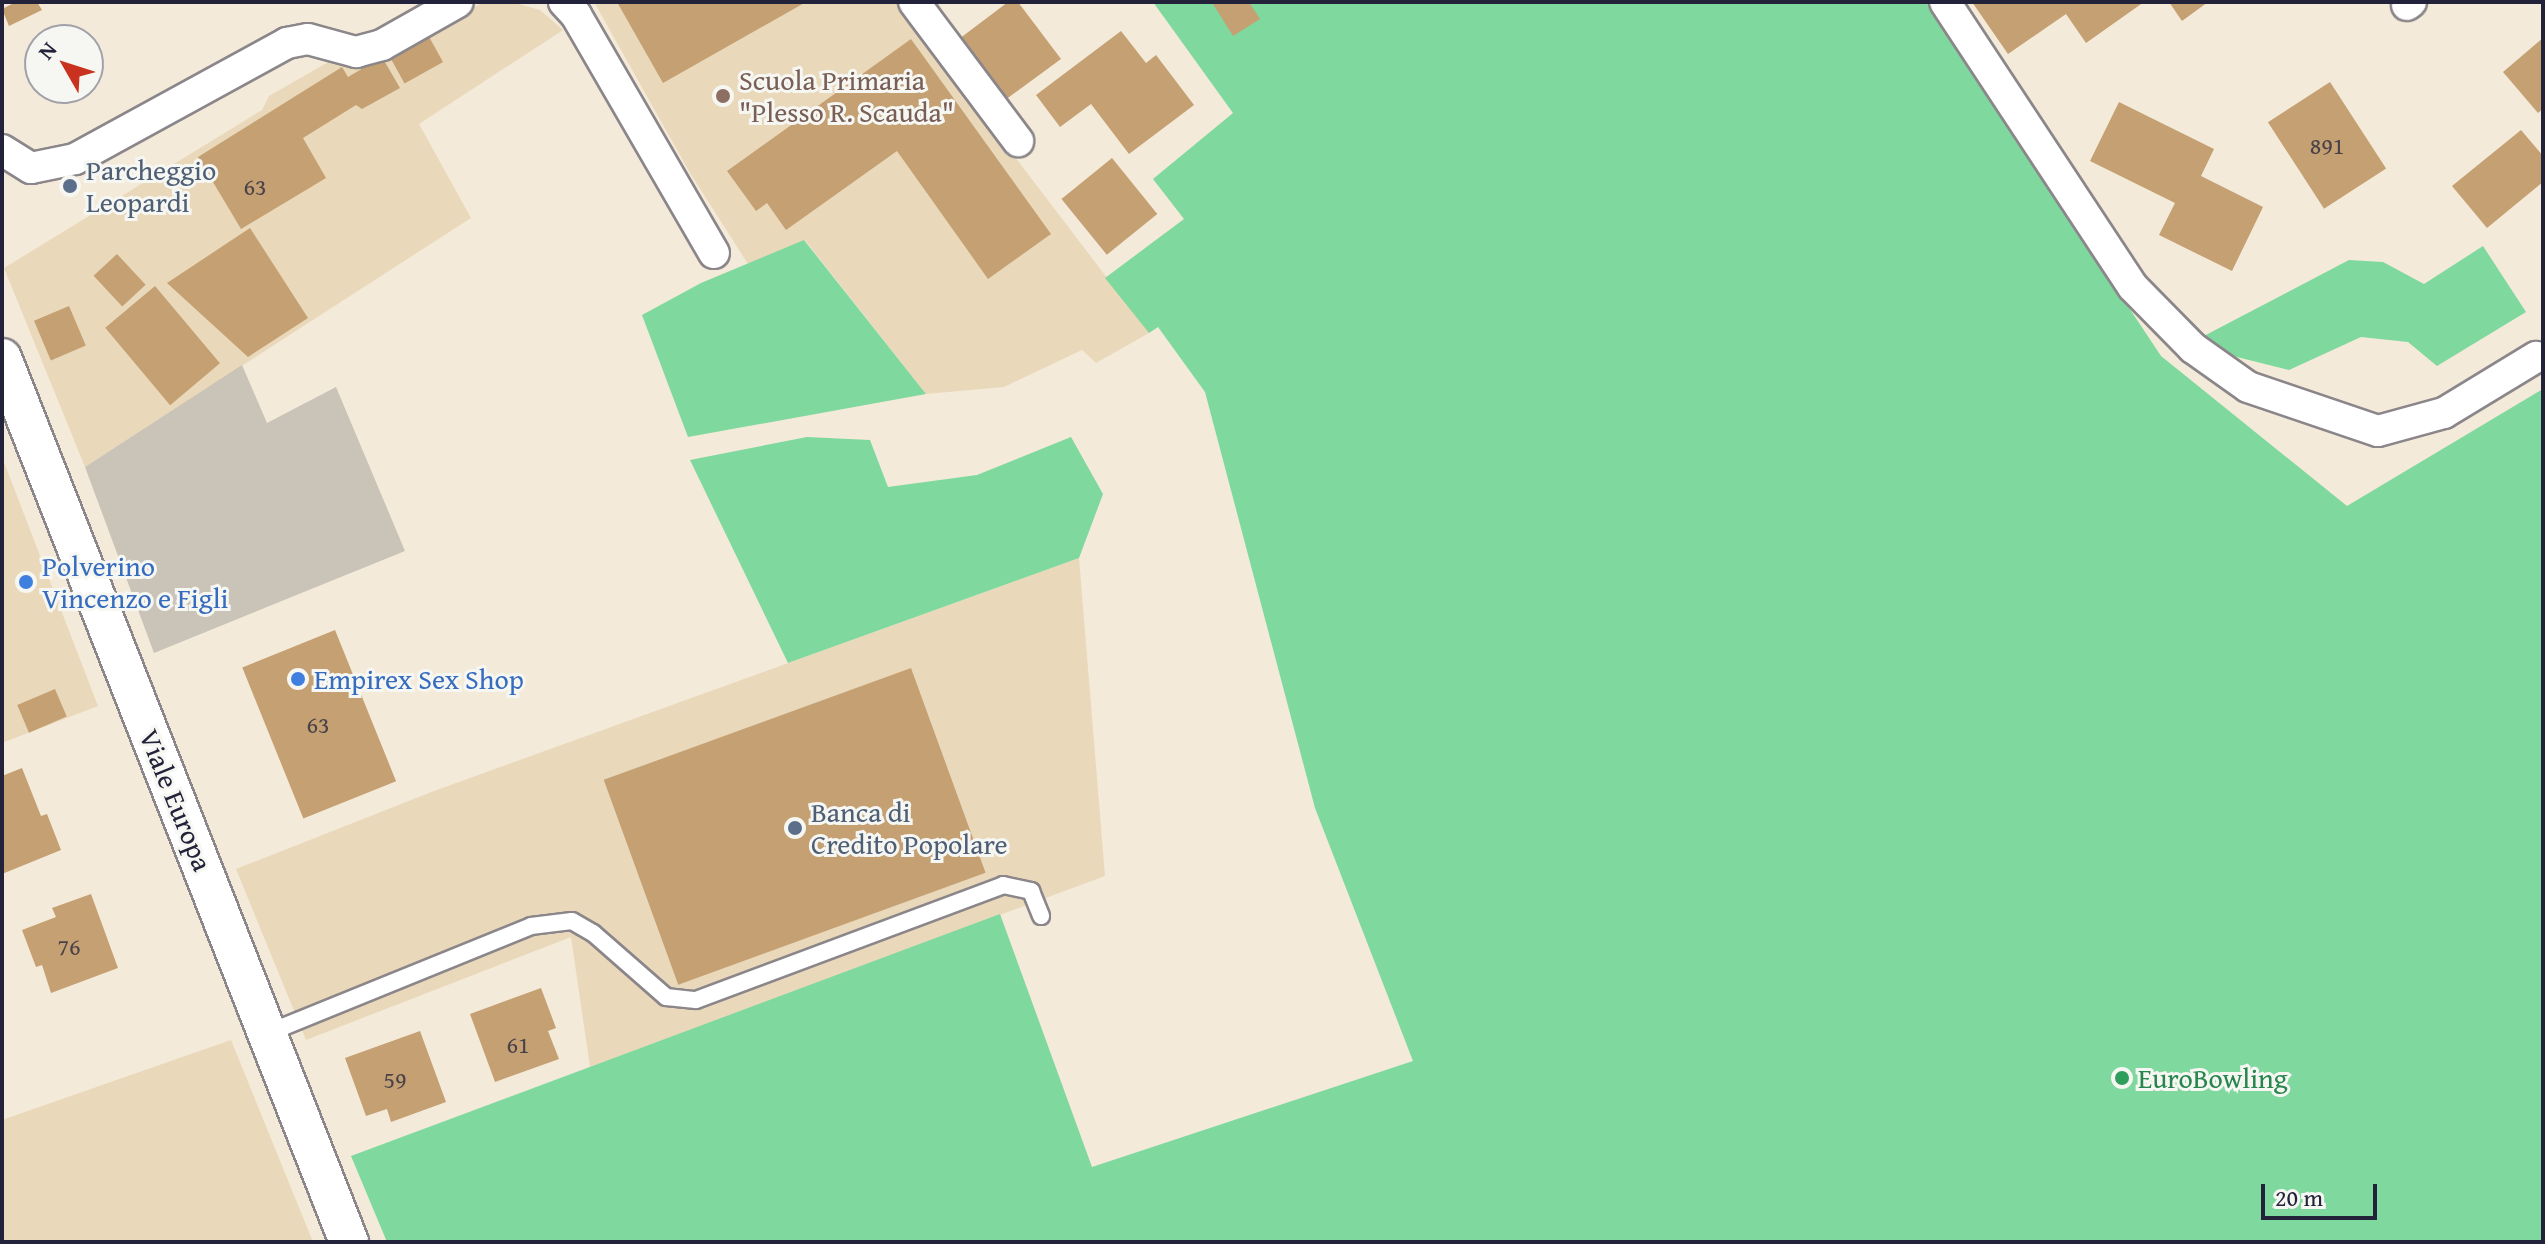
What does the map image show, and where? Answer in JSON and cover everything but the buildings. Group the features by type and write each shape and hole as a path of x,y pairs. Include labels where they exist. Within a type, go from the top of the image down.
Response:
{"street":[{"path":"2,150 31,168 75,159 287,43 308,39 356,52 382,45 458,2"},
{"path":"564,2 576,15 714,253"},
{"path":"914,2 1018,141"},
{"path":"1945,2 2133,287 2193,348 2248,387 2378,431 2444,413 2536,357"},
{"name":"Viale Europa","path":"2,358 349,1242"}],"lane":[{"path":"268,1033 531,926 572,921 593,933 666,997 696,1000 1003,885 1031,891 1041,916"}],"shaded area":[{"path":"484,2 512,2 540,10 563,30 419,124 471,218 85,467 4,268 262,110 269,96 330,61 362,65"},
{"path":"594,2 897,2 1149,333 1096,363 1082,350 1004,387 926,394 805,240 748,264 690,173"},
{"path":"242,365 267,423 336,387 405,551 154,653 85,467"},
{"name":"Polverino Vincenzo e Figli","path":"2,457 98,706 2,743"},
{"path":"1079,558 1105,876 590,1067 571,937 306,1040 236,869 434,791"},
{"path":"231,1040 313,1242 2,1242 2,1120"}],"green space":[{"path":"1153,2 1926,2 2161,356 2347,506 2543,389 2543,1242 387,1242 351,1156 1000,914 1092,1167 1413,1061 1315,808 1205,392 1158,327 1149,333 1105,278 1184,219 1153,179 1233,113"},
{"path":"804,240 926,394 688,437 642,315 701,283"},
{"path":"2483,246 2526,312 2437,366 2408,342 2361,337 2289,370 2233,356 2200,338 2349,260 2383,262 2424,284"},
{"path":"807,437 870,440 888,487 977,475 1071,437 1103,494 1079,558 788,663 690,460"}],"place":[{"name":"Scuola Primaria \"Plesso R. Scauda\"","path":"723,96"},
{"name":"Parcheggio Leopardi","path":"70,186"},
{"name":"Polverino Vincenzo e Figli","path":"26,582"},
{"name":"Empirex Sex Shop","path":"298,679"},
{"name":"Banca di Credito Popolare","path":"795,828"},
{"name":"EuroBowling","path":"2122,1078"}]}
